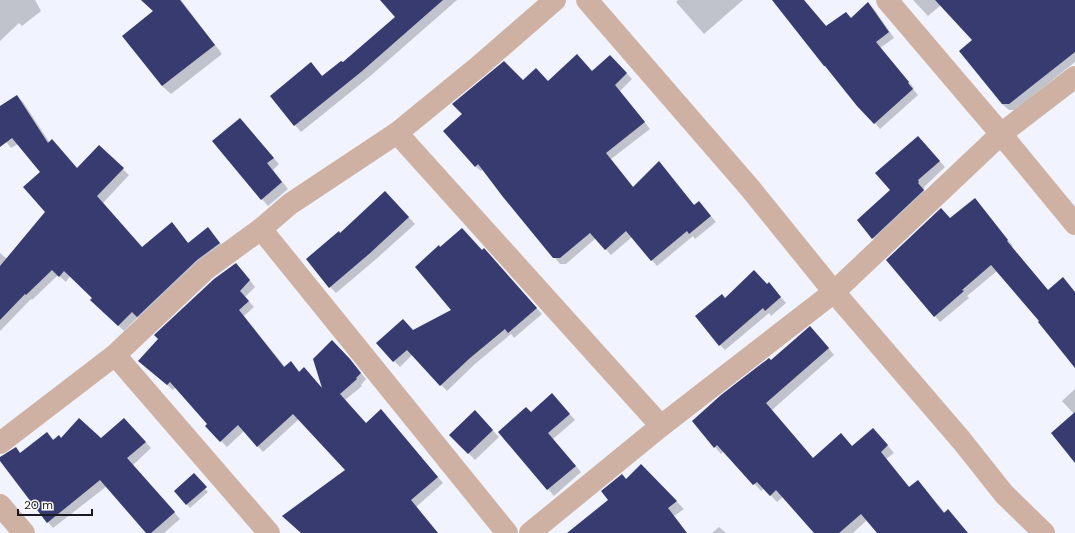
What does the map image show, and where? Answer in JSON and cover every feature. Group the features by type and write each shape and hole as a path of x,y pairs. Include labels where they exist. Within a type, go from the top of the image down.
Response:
{"street":[{"path":"0,442 115,356 206,269 261,229 290,204 397,133 479,66 555,0"},
{"path":"587,0 749,187 834,292 962,441 1004,494 1044,533"},
{"path":"887,0 1075,224"},
{"path":"530,533 661,426 834,292 1001,134 1075,77"},
{"path":"397,133 661,426"},
{"path":"261,229 507,533"},
{"path":"115,356 269,533"},
{"path":"0,505 24,533"}],"building":[{"path":"141,0 180,0 215,45 162,86 122,36 153,11"},
{"path":"380,0 443,0 361,72 294,126 270,96 311,62 322,76 341,61 343,62 395,17"},
{"path":"772,0 804,0 826,26 846,12 851,18 868,2 889,32 876,42 913,89 874,124 824,66"},
{"path":"935,0 1075,0 1075,52 1009,104 1002,104 959,51 972,40"},
{"path":"577,54 592,71 610,55 627,73 615,85 645,122 606,153 633,187 659,161 694,205 699,201 711,216 689,234 687,231 651,261 626,231 605,250 590,233 560,258 553,258 478,164 475,167 443,131 462,114 452,104 504,61 523,80 536,68 548,81"},
{"path":"17,95 48,143 52,139 77,168 99,145 124,168 97,196 142,247 172,222 188,243 208,227 220,243 197,260 137,317 132,312 118,326 90,300 92,298 64,271 59,277 52,270 26,295 25,294 0,320 0,266 45,212 23,187 40,172 12,138 0,147 0,106"},
{"path":"240,118 274,158 267,163 282,182 261,200 212,141"},
{"path":"918,136 940,161 918,180 918,183 924,190 872,239 857,220 890,190 875,173"},
{"path":"385,191 409,217 329,288 306,259 339,231 340,233"},
{"path":"975,198 1008,240 1007,241 1048,290 1063,277 1075,292 1075,368 1038,322 1039,321 991,265 934,317 886,260 941,208 950,218"},
{"path":"462,228 482,250 484,248 537,308 508,333 505,329 470,358 440,386 407,350 393,362 376,343 403,319 413,330 451,310 415,267 439,245 440,247"},
{"path":"236,263 250,280 240,291 249,301 239,310 284,367 291,361 299,372 304,367 322,388 313,359 332,340 361,373 356,378 357,379 340,394 366,423 381,409 438,477 411,500 438,533 301,533 282,516 345,470 293,414 257,447 238,425 220,442 205,426 207,424 170,382 167,385 138,361 158,339 154,335 214,279"},
{"path":"754,270 767,284 769,282 781,297 765,311 763,308 719,346 695,316 722,294 725,298"},
{"path":"810,326 829,348 766,403 813,458 841,433 852,446 873,428 888,445 881,452 909,487 918,480 944,513 948,509 968,533 877,533 861,514 839,533 814,533 776,490 770,496 757,482 753,485 717,445 714,448 692,421 721,395 769,358 771,360"},
{"path":"552,393 570,414 548,433 576,466 547,490 498,432 526,407 531,412"},
{"path":"475,410 493,430 468,454 449,435"},
{"path":"1075,412 1075,463 1051,433"},
{"path":"79,418 101,438 124,418 146,442 127,458 175,512 151,533 146,533 100,480 47,523 0,461 0,457 16,447 20,453 47,432 53,440 59,435 61,438"},
{"path":"641,464 677,501 668,508 687,533 567,533 608,500 601,491 622,474 626,479"},
{"path":"194,473 207,487 186,505 174,491"}]}
